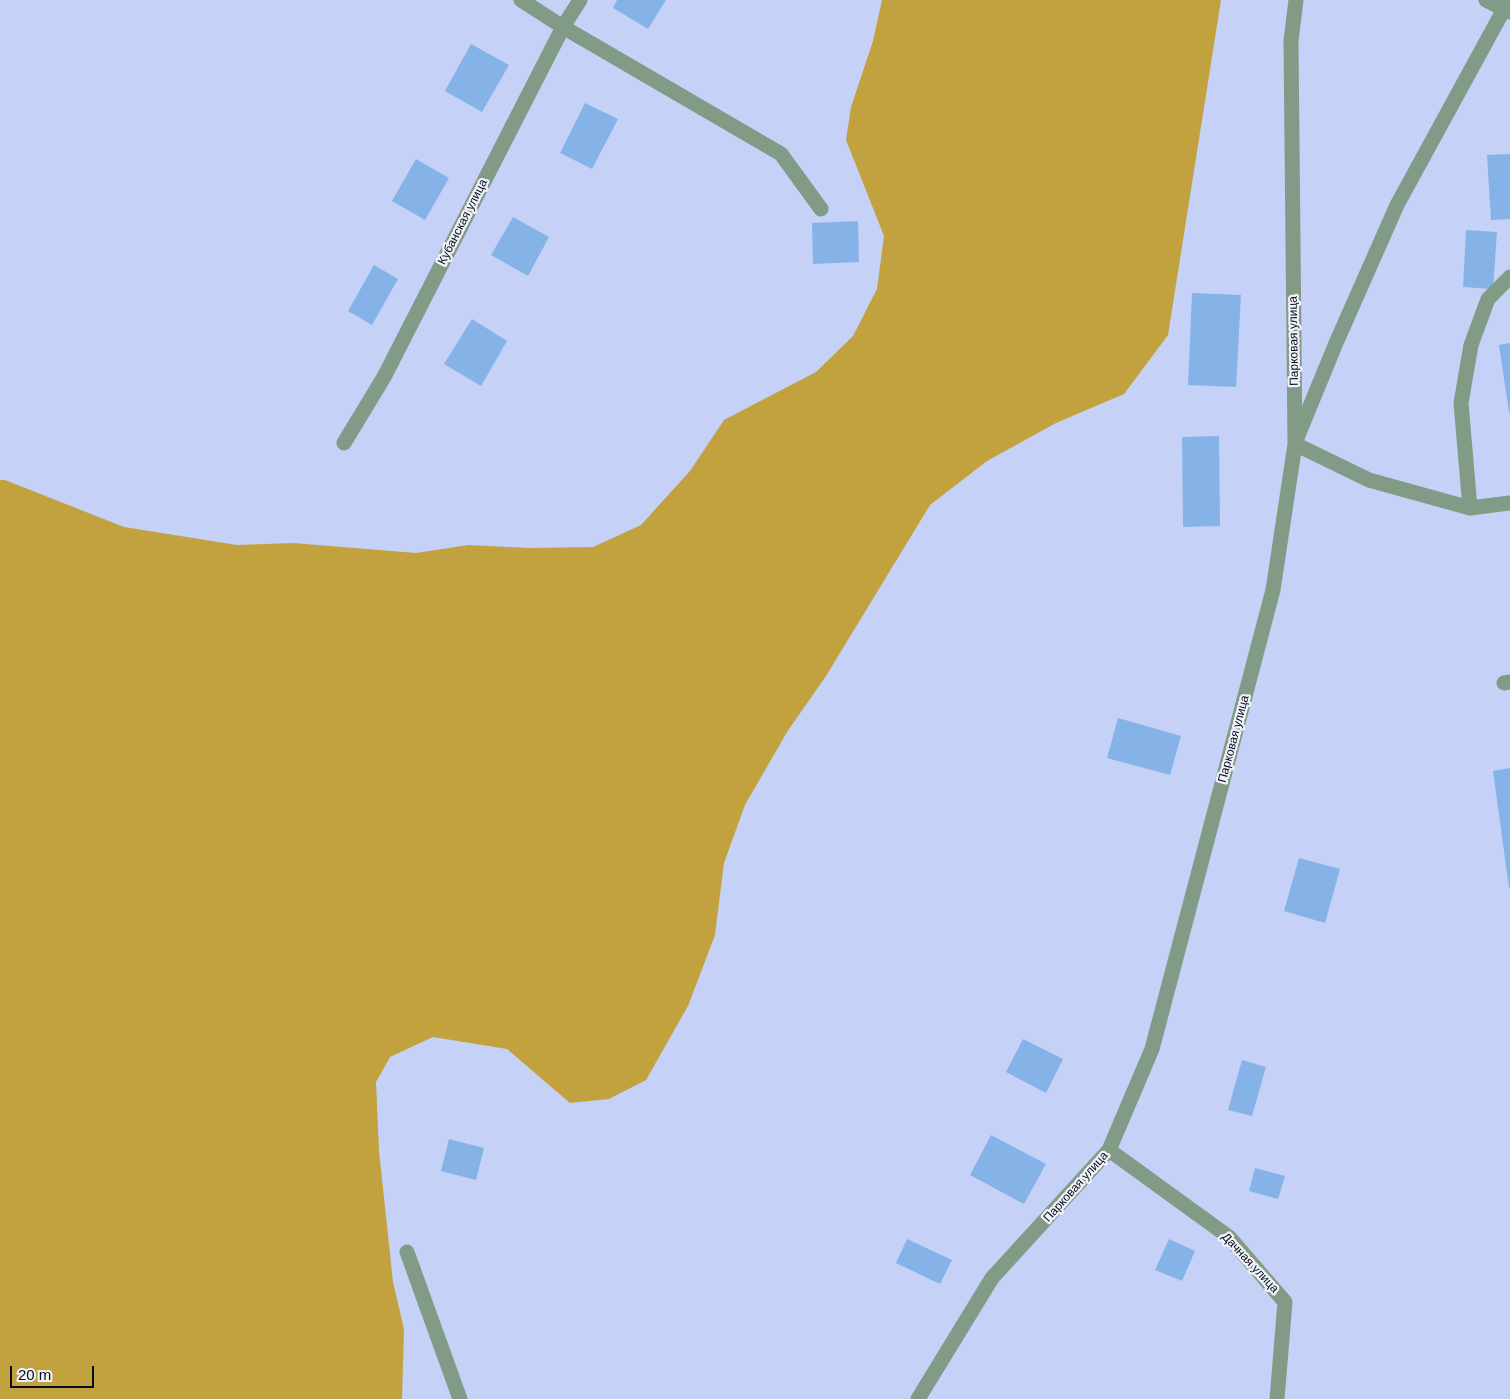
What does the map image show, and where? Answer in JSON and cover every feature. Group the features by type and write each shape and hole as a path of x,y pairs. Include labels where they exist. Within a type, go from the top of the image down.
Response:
{"street":[{"path":"520,0 781,154 821,208"},
{"name":"Кубанская улица","path":"344,443 384,377 563,27 580,0"},
{"name":"Парковая улица","path":"918,1399 992,1278 1109,1150 1152,1049 1273,590 1295,444 1291,40 1296,0"},
{"path":"1486,0 1508,8 1396,205 1336,343 1295,444 1369,480 1470,508 1510,503"},
{"path":"1470,508 1461,403 1462,393 1471,345 1488,299 1510,277"},
{"name":"Дачная улица","path":"1109,1150 1229,1237 1286,1302 1276,1399"},
{"path":"407,1252 460,1399"}],"shaded area":[{"path":"882,0 1221,0 1168,335 1124,394 1056,423 987,461 930,505 826,676 787,732 745,805 724,863 715,935 688,1006 646,1080 609,1099 570,1103 507,1049 433,1037 390,1057 376,1082 379,1151 393,1282 404,1329 402,1399 0,1399 0,480 5,480 124,527 237,545 293,543 416,553 468,545 528,548 593,547 641,525 690,471 724,420 816,372 853,336 877,289 884,236 846,140 851,107 873,41"}],"building":[{"path":"617,0 666,0 648,29 613,8"},
{"path":"471,44 509,65 482,112 445,91"},
{"path":"585,103 618,119 592,169 560,153"},
{"path":"1510,154 1510,219 1491,220 1487,155"},
{"path":"416,159 449,178 425,220 392,201"},
{"path":"513,217 549,237 528,276 491,255"},
{"path":"858,221 859,262 813,264 812,223"},
{"path":"1466,230 1497,232 1493,289 1463,287"},
{"path":"374,265 398,279 372,325 348,311"},
{"path":"1192,293 1241,295 1236,387 1188,385"},
{"path":"472,319 507,341 481,386 444,364"},
{"path":"1510,343 1510,412 1509,412 1499,345"},
{"path":"1219,436 1220,526 1183,527 1182,437"},
{"path":"1118,718 1181,736 1170,775 1107,758"},
{"path":"1510,768 1510,888 1509,888 1493,771"},
{"path":"1299,858 1340,869 1325,923 1284,911"},
{"path":"1023,1039 1063,1059 1046,1093 1006,1072"},
{"path":"1242,1060 1266,1067 1252,1116 1228,1110"},
{"path":"991,1135 1046,1164 1024,1204 970,1175"},
{"path":"449,1139 484,1148 476,1180 441,1171"},
{"path":"1255,1168 1285,1176 1278,1199 1249,1191"},
{"path":"907,1239 952,1260 940,1284 896,1263"},
{"path":"1169,1239 1195,1251 1182,1281 1155,1270"}]}
